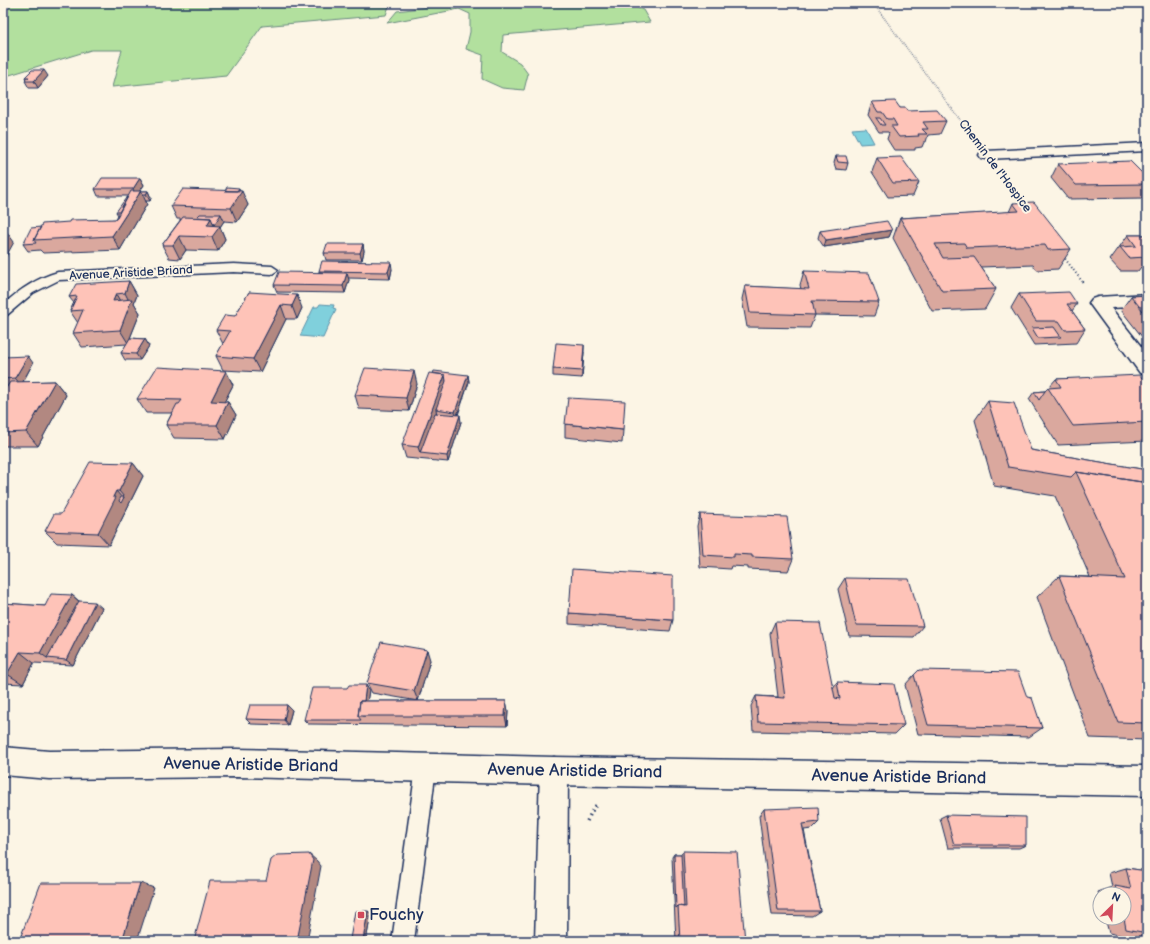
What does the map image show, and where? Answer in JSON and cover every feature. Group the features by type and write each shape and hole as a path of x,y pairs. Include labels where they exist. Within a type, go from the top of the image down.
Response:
{"street":[{"path":"986,155 1147,147"},
{"path":"1098,303 1147,300"},
{"path":"1098,303 1147,368"},
{"name":"Avenue Aristide Briand","path":"3,761 49,765 237,763 554,771 1147,781"},
{"path":"551,941 554,771"}],"lane":[{"name":"Avenue Aristide Briand","path":"3,312 24,292 44,281 58,276 234,268 272,270"},
{"path":"403,941 426,768"}],"path":[{"name":"Chemin de l'Hospice","path":"873,3 1027,209"},
{"path":"1060,253 1098,303"},
{"path":"583,827 594,807 605,801"}],"green space":[{"path":"3,3 390,3 386,15 262,26 226,76 112,87 122,50 91,50 3,77"},
{"path":"459,3 626,3 643,10 650,22 503,35 502,52 520,63 528,74 524,90 502,88 482,79 483,55 466,49 470,32 470,14 459,9 387,23 397,11"}],"water":[{"path":"866,128 874,143 860,144 852,129"},
{"path":"320,304 334,305 333,308 336,309 323,338 300,336 314,307 318,307"}],"building":[{"path":"32,70 44,70 34,81 25,81 29,77 25,77"},
{"path":"895,101 900,108 905,108 907,111 937,110 946,121 923,122 928,129 922,129 927,134 899,137 891,126 897,126 893,119 887,119 882,112 878,112 872,102"},
{"path":"876,118 880,118 885,125 881,125"},
{"path":"836,156 846,156 848,163 838,162"},
{"path":"901,157 919,182 893,183 877,158"},
{"path":"1130,161 1147,178 1147,184 1076,185 1058,164"},
{"path":"102,178 140,178 133,189 95,189"},
{"path":"227,187 239,188 237,191 225,191"},
{"path":"183,189 242,191 231,208 171,206"},
{"path":"131,191 141,191 112,236 34,240 42,224 69,222 70,220 116,219"},
{"path":"141,191 148,191 146,194 142,194"},
{"path":"126,198 119,212 116,212"},
{"path":"1034,202 1071,249 1048,250 1045,245 967,248 964,243 935,244 943,258 974,257 996,289 942,291 900,218 1019,211 1013,203"},
{"path":"200,214 221,214 214,225 211,218 197,217"},
{"path":"183,217 211,218 207,225 220,226 212,237 179,236 173,245 162,245"},
{"path":"887,221 892,230 826,240 820,231"},
{"path":"41,227 34,240 36,243 23,244 31,228"},
{"path":"1128,235 1147,235 1147,257 1129,258 1120,247 1136,246"},
{"path":"327,244 363,244 360,253 324,253"},
{"path":"322,261 391,262 388,272 319,271"},
{"path":"804,271 869,273 879,302 812,301 815,315 750,313 745,286 809,289"},
{"path":"279,272 347,273 343,286 274,285"},
{"path":"129,281 125,293 116,294 113,301 132,299 120,330 73,333 83,310 70,311 77,296 69,297 76,284"},
{"path":"249,292 297,295 292,306 281,305 253,359 216,356 230,331 216,330 225,315 235,316"},
{"path":"1069,292 1077,304 1067,304 1085,329 1065,330 1059,321 1036,321 1019,294"},
{"path":"1147,295 1147,316 1131,296"},
{"path":"1054,327 1061,337 1038,338 1032,328"},
{"path":"130,338 145,339 136,354 121,353"},
{"path":"556,343 584,345 582,371 553,369"},
{"path":"28,356 15,378 3,379 3,357"},
{"path":"157,367 226,371 211,401 228,402 217,425 166,425 177,404 179,404 182,400 137,399"},
{"path":"365,368 414,371 406,398 355,395"},
{"path":"434,371 468,375 455,412 436,409 446,381 445,375 433,373"},
{"path":"429,373 445,375 418,447 402,445"},
{"path":"1140,375 1142,378 1147,378 1147,422 1073,426 1048,388 1061,387 1056,379"},
{"path":"55,381 26,432 3,433 3,393 10,382"},
{"path":"1045,391 1039,400 1034,392"},
{"path":"568,398 625,401 623,430 565,424"},
{"path":"988,401 1014,403 1031,450 1147,470 1147,489 1145,489 1142,482 1076,472 1071,477 1008,467"},
{"path":"435,413 460,415 447,456 420,453"},
{"path":"90,462 133,463 119,491 116,491 113,497 116,497 98,533 45,531 54,514 61,514"},
{"path":"1076,472 1142,482 1147,493 1147,723 1118,722 1059,576 1125,579"},
{"path":"121,497 124,497 121,503 119,501"},
{"path":"700,514 787,517 793,559 752,557 752,555 734,554 734,557 703,555"},
{"path":"572,569 673,576 673,620 569,613"},
{"path":"845,578 909,579 923,626 856,625"},
{"path":"51,594 72,595 40,653 20,652 7,674 3,673 3,603 45,606"},
{"path":"79,601 95,602 66,660 47,658"},
{"path":"775,622 820,623 835,698 840,699 837,682 894,684 904,725 758,722 756,696 785,698"},
{"path":"381,642 427,650 414,691 367,683"},
{"path":"919,670 1018,672 1027,697 1032,698 1042,728 928,725 914,675"},
{"path":"349,685 366,685 364,701 360,701 358,716 361,720 304,720 312,688 347,688"},
{"path":"360,701 506,701 505,716 358,716"},
{"path":"250,705 287,705 284,720 246,719"},
{"path":"818,807 819,822 802,824 820,911 778,911 764,809"},
{"path":"946,815 1026,817 1026,845 954,845"},
{"path":"683,851 737,852 745,941 680,941 678,906 686,907"},
{"path":"309,854 313,860 297,941 194,941 210,881 266,881 271,860 277,855"},
{"path":"674,854 681,854 684,907 678,906 676,908"},
{"path":"1126,868 1147,871 1147,933 1126,929 1125,926 1132,926 1132,886 1130,886"},
{"path":"41,883 140,883 122,941 19,941"},
{"path":"355,911 368,911 363,940 350,939"}],"place":[{"name":"Fouchy","path":"361,915"}]}
